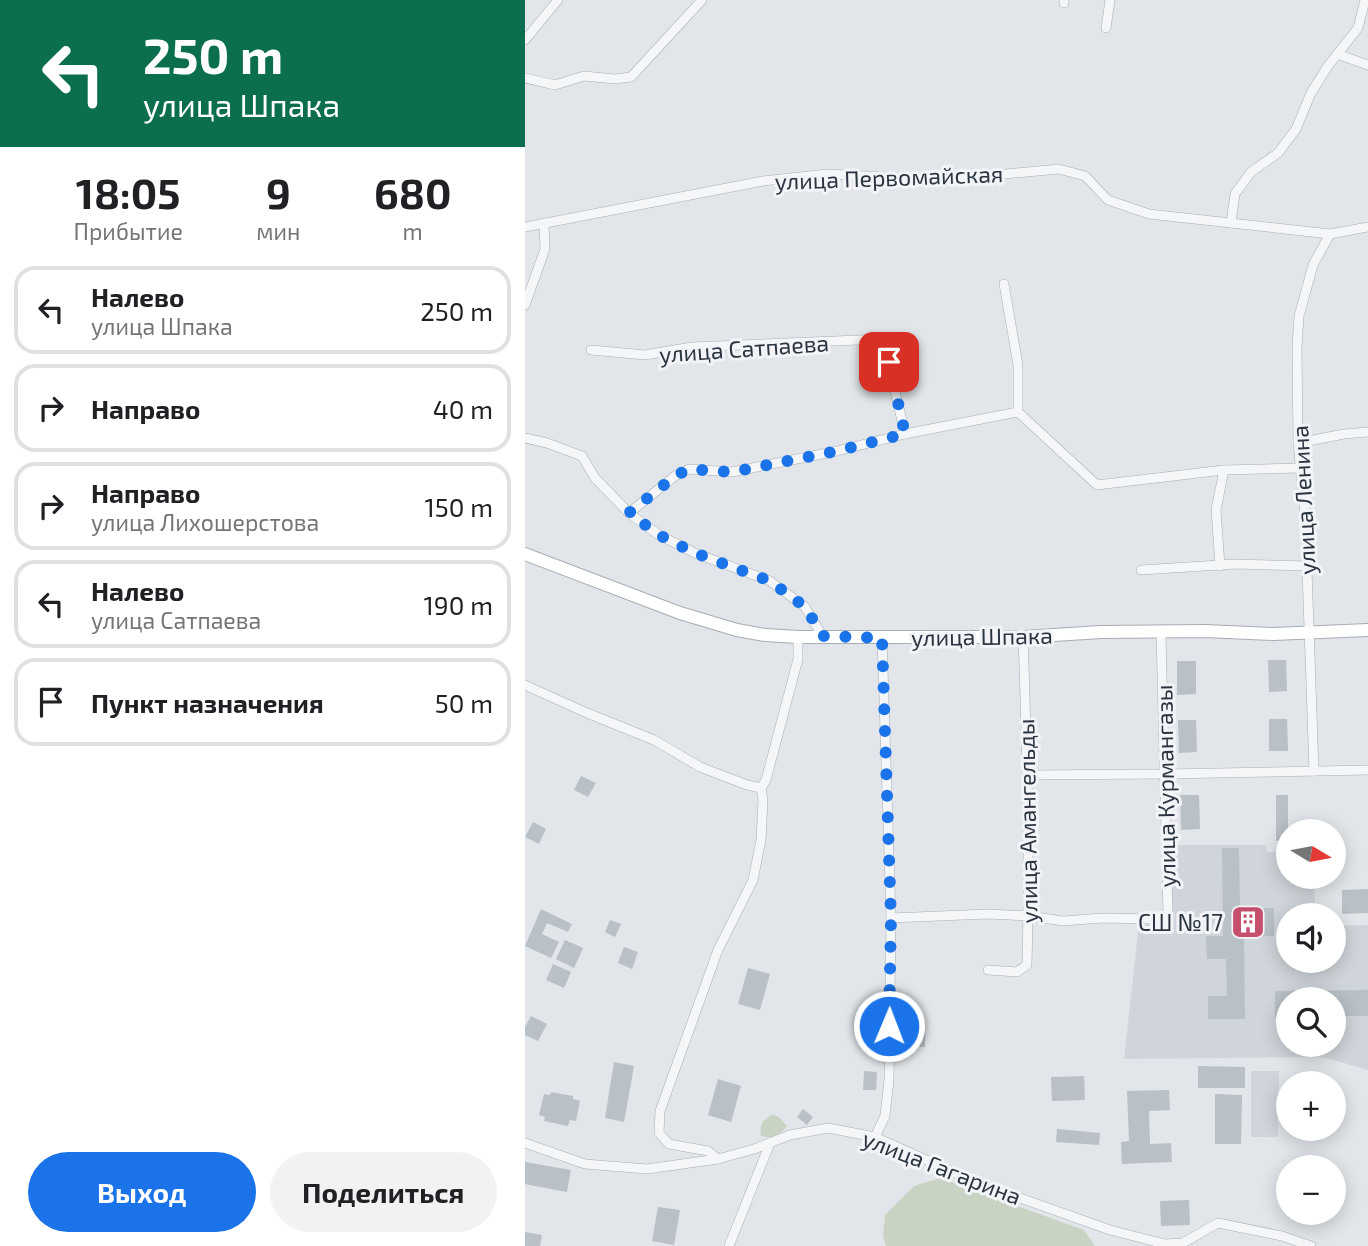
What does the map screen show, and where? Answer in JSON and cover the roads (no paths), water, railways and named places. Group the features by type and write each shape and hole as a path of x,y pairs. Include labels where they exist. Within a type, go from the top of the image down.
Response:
{"street":[{"path":"525,40 558,0"},
{"path":"525,78 555,86 584,76 615,79 631,77 702,0"},
{"path":"1106,28 1109,0"},
{"path":"1231,223 1235,194 1251,172 1278,153 1296,129 1311,93 1358,28 1366,0"},
{"path":"1337,54 1368,65"},
{"name":"улица Первомайская","path":"525,227 763,181 827,174 939,180 1059,169 1085,176 1108,200 1149,214 1330,234 1368,227"},
{"path":"525,305 545,249 544,223"},
{"name":"улица Ленина","path":"1314,771 1305,512 1298,443 1297,348 1299,316 1313,265 1330,234"},
{"path":"1004,284 1019,365 1018,412 1097,485 1224,470 1301,468"},
{"name":"улица Сатпаева","path":"591,350 645,355 692,347 883,339 905,434"},
{"path":"629,513 675,476 689,469 732,472 1018,412"},
{"path":"1298,443 1368,432"},
{"path":"525,438 548,443 582,456 595,478 629,513 659,535 695,553 770,581 805,607 823,636"},
{"path":"1220,566 1216,510 1224,470"},
{"name":"улица Шпака","path":"525,554 680,613 737,630 765,635 1023,637 1101,632 1205,631 1273,634 1368,630"},
{"path":"1140,570 1235,564 1307,566"},
{"name":"улица Курмангазы","path":"891,918 988,914 1063,921 1103,918 1155,919 1168,914 1161,633"},
{"path":"718,1158 708,1151 669,1144 659,1133 660,1111 717,950 753,880 761,840 761,788 767,780 798,659 798,637"},
{"name":"улица Амангельды","path":"988,970 1017,972 1027,965 1028,775 1023,637"},
{"path":"875,1137 885,1116 889,1080 891,918 882,638"},
{"path":"525,685 654,740 700,767 761,788"},
{"path":"1028,775 1368,770"},
{"name":"улица Гагарина","path":"525,1143 585,1164 647,1170 718,1158 790,1135 828,1128 875,1137 978,1183 1110,1230 1165,1244 1183,1245 1218,1223 1282,1236 1311,1246"},
{"path":"729,1246 770,1143"}],"place":[{"name":"СШ №17","path":"1248,922"}]}
